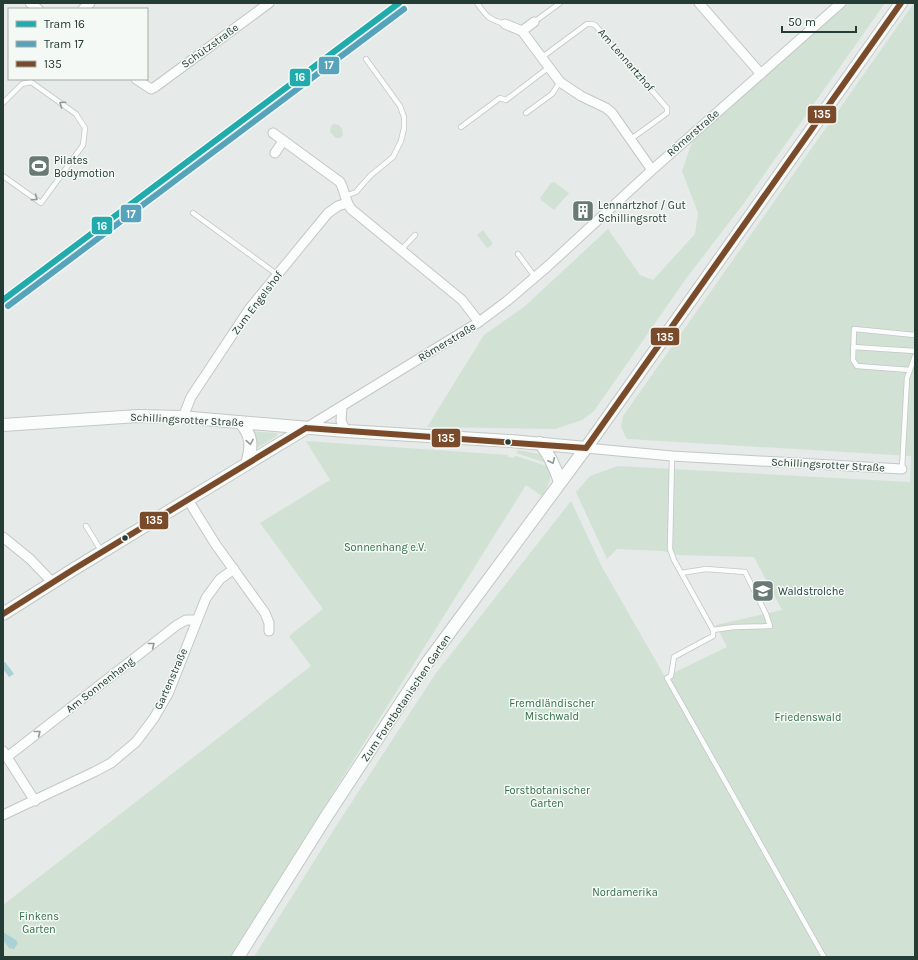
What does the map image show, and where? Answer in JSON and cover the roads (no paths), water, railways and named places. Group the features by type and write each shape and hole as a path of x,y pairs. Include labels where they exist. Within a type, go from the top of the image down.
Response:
{"main road":[{"name":"Zum Forstbotanischen Garten","path":"238,957 326,817 427,663 586,448 901,3"},
{"name":"Schillingsrotter Straße","path":"3,425 138,416 183,417 306,428 540,443 586,448"},
{"path":"240,422 247,432 251,444 247,464"},
{"name":"Römerstraße","path":"3,614 52,582 306,428"},
{"path":"540,443 553,461 560,482"}],"street":[{"name":"Schützstraße","path":"138,80 151,89 269,3"},
{"path":"699,3 761,74"},
{"name":"Römerstraße","path":"306,428 479,322 507,301 652,170 841,3"},
{"path":"522,31 534,22"},
{"path":"505,24 522,31 548,68 560,82 581,96 606,108 612,113 652,170"},
{"path":"273,133 340,182 346,200 351,209 462,300 479,322"},
{"path":"275,153 284,141"},
{"name":"Zum Engelshof","path":"183,417 191,397 202,379 250,308 278,276 328,212 346,200"},
{"path":"342,406 341,420 346,431"},
{"name":"Schillingsrotter Straße","path":"586,448 672,456 902,469"},
{"path":"188,500 216,545 265,613 269,623 269,631"},
{"path":"3,537 30,559 52,582"},
{"name":"Gartenstraße","path":"3,816 112,763 136,742 154,718 168,694 196,620 211,590 220,579 234,569"},
{"name":"Am Sonnenhang","path":"5,754 177,625 186,620 196,620"},
{"path":"5,754 34,800"}],"lane":[{"path":"477,3 486,16 492,20 505,24"},
{"path":"534,22 560,3"},
{"name":"Am Lennartzhof","path":"541,58 587,24 595,25 667,108 667,113 631,139"},
{"path":"346,200 356,192 370,176 393,157 401,141 404,128 404,117 400,106 366,59"},
{"path":"461,127 500,98 506,100 548,68"},
{"path":"3,103 22,84 31,82 76,114 85,128 83,145 41,203 3,176"},
{"path":"526,113 552,94 560,82"},
{"path":"193,213 278,276"},
{"path":"401,250 415,235"},
{"path":"518,254 535,277"},
{"path":"910,370 857,366 853,360 854,328 915,335"},
{"path":"853,347 915,351"},
{"path":"902,469 907,378 915,356"},
{"path":"672,456 670,549 681,573 713,630 713,636 674,657 671,676 667,678 824,957"},
{"path":"86,526 102,552"},
{"path":"681,573 706,570 746,572 766,614 770,626 734,627 713,630"}],"water":[{"path":"5,662 14,674 9,677 3,669 3,664"},
{"path":"3,932 16,940 18,943 14,949 9,948 3,940"}],"tram line":[{"name":"16","path":"3,300 399,3"},
{"name":"17","path":"8,306 404,9"}],"place":[{"name":"Pilates Bodymotion","path":"39,166"},
{"name":"Lennartzhof / Gut Schillingsrott","path":"583,211"},
{"name":"Waldstrolche","path":"763,591"}],"park label":[{"name":"Sonnenhang e.V.","path":"385,547"},
{"name":"Fremdländischer Mischwald","path":"552,709"},
{"name":"Friedenswald","path":"808,717"},
{"name":"Forstbotanischer Garten","path":"547,796"},
{"name":"Nordamerika","path":"625,892"},
{"name":"Finkens Garten","path":"39,922"}]}
